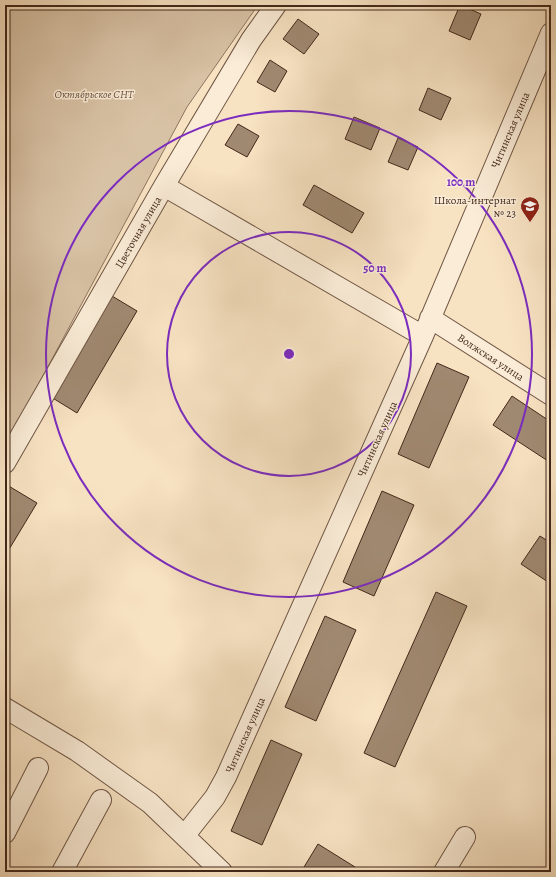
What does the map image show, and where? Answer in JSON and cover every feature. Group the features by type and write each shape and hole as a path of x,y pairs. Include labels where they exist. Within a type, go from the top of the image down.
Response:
{"street":[{"name":"Цветочная улица","path":"5,463 164,186 251,40 276,5"},
{"name":"Читинская улица","path":"185,834 215,797 226,777 426,327 551,33"},
{"name":"Волжская улица","path":"164,186 551,395"},
{"path":"5,708 84,755 150,803 185,834 222,872"},
{"path":"5,833 38,768"},
{"path":"62,872 101,800"},
{"path":"444,872 465,837"}],"green space":[{"name":"Октябрьское СНТ","path":"5,5 258,5 187,107 5,447"}],"building":[{"path":"460,5 481,14 470,40 449,31"},
{"path":"298,19 319,34 304,54 283,39"},
{"path":"270,60 287,71 275,92 257,82"},
{"path":"428,88 451,98 441,120 419,110"},
{"path":"354,117 380,128 371,150 345,139"},
{"path":"238,124 259,136 247,157 225,145"},
{"path":"398,138 418,147 408,170 388,162"},
{"path":"314,185 364,213 352,233 303,205"},
{"path":"112,296 137,311 77,413 51,397"},
{"path":"437,363 469,377 429,468 398,454"},
{"path":"512,396 551,422 551,463 493,425"},
{"path":"7,485 37,503 5,556 5,488"},
{"path":"382,491 414,505 374,596 343,582"},
{"path":"540,536 551,543 551,584 521,564"},
{"path":"436,592 467,606 395,767 364,753"},
{"path":"325,616 356,630 316,721 285,707"},
{"path":"271,740 302,754 262,845 231,831"},
{"path":"318,844 363,872 301,872"}],"place":[{"name":"Школа-интернат № 23","path":"530,223"}]}
